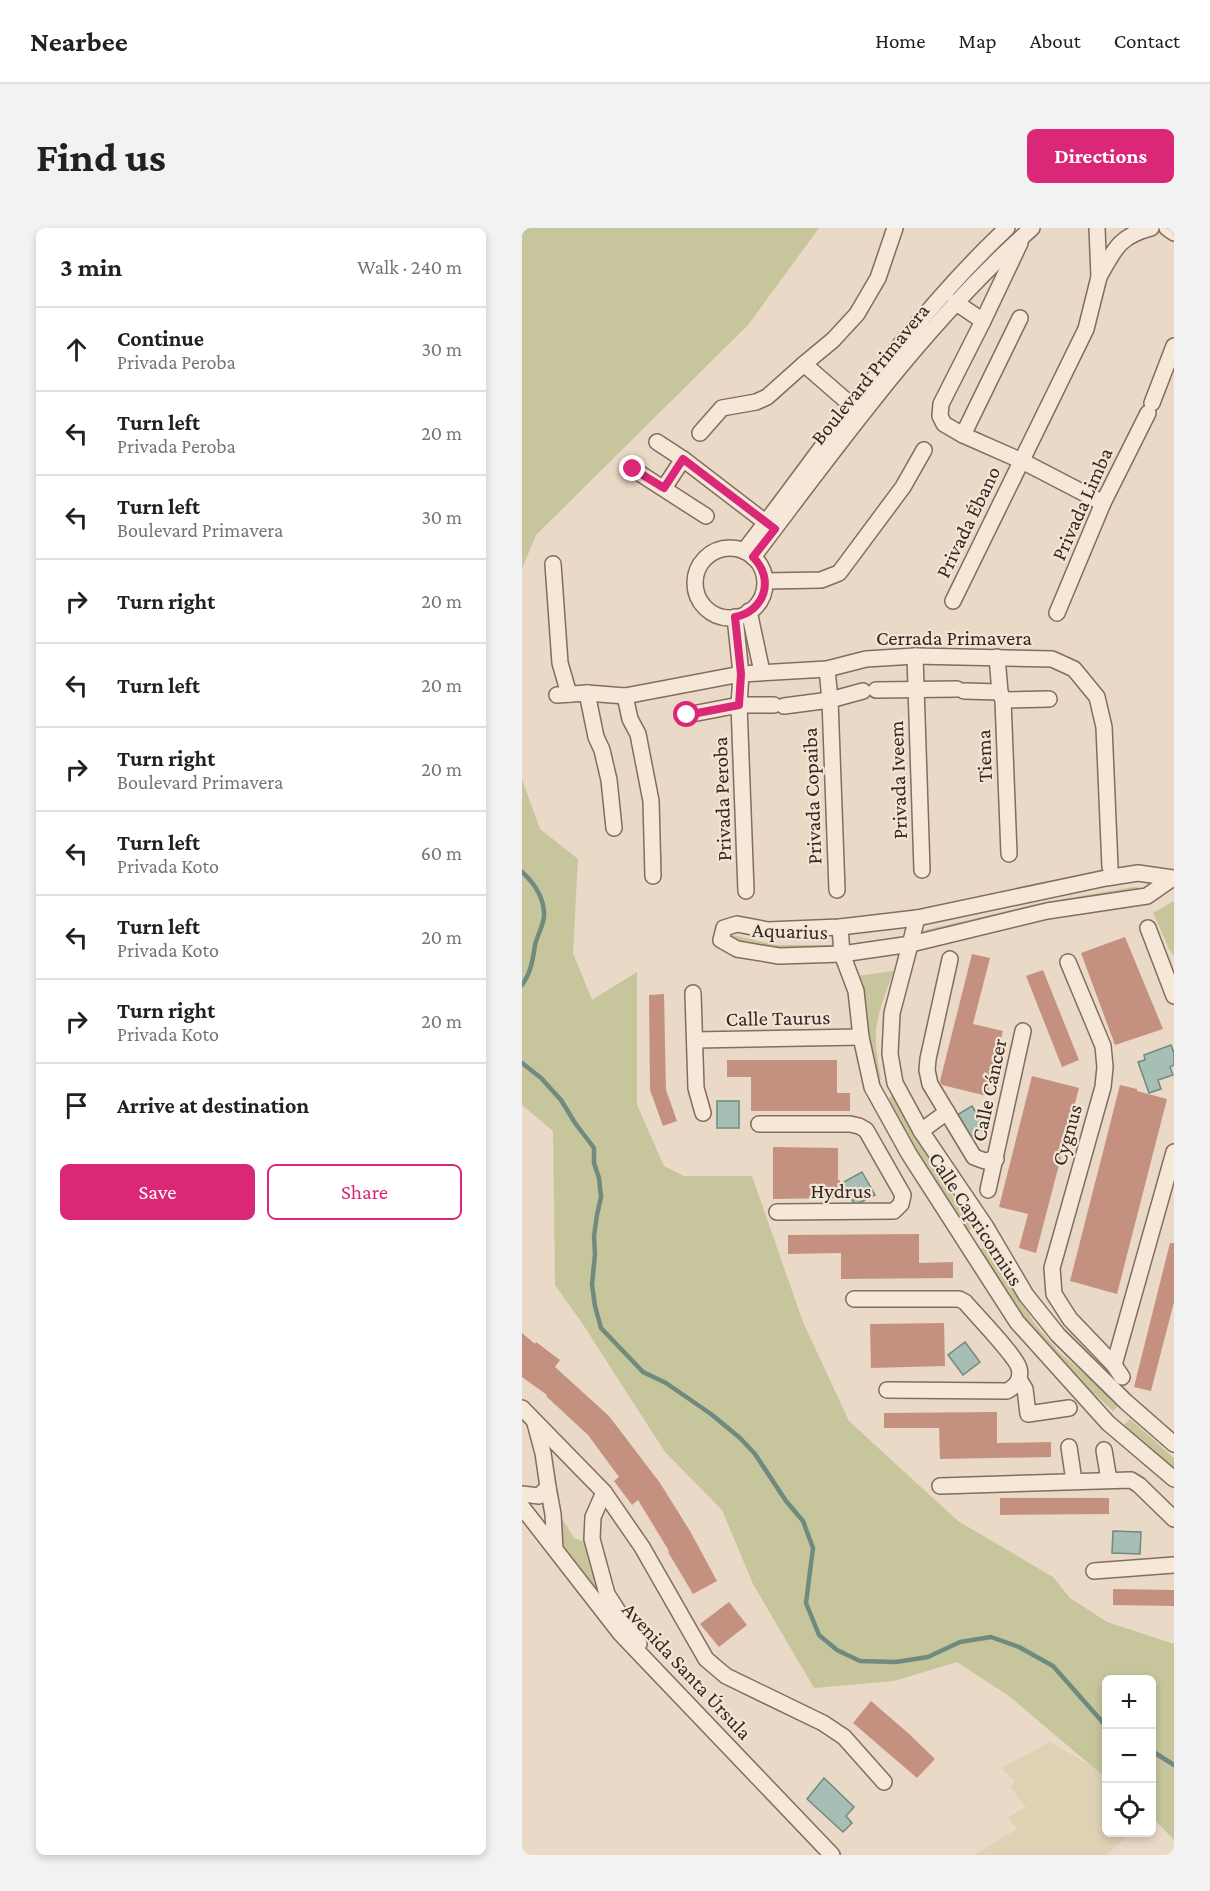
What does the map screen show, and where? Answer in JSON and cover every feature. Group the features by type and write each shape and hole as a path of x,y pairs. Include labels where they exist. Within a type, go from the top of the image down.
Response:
{"street":[{"path":"700,433 722,408 756,402 767,397 833,340 857,314 879,278 895,228"},
{"name":"Boulevard Primavera","path":"748,554 857,410 928,310 1007,228"},
{"path":"1097,228 1099,277"},
{"path":"1099,277 1129,230 1151,228"},
{"path":"1167,228 1174,232"},
{"path":"1024,231 983,321 941,404 940,416 944,424 963,435 1022,461 1103,503"},
{"name":"Boulevard Primavera","path":"857,410 955,302 1024,231"},
{"name":"Privada Ébano","path":"952,601 1086,329 1099,277"},
{"path":"955,302 983,321"},
{"path":"963,435 1020,318"},
{"name":"Privada Limba","path":"1058,614 1103,503 1150,408 1174,346"},
{"path":"804,364 857,410"},
{"path":"657,442 683,459 770,526"},
{"path":"766,581 821,580 839,573 903,487 924,450"},
{"path":"664,488 683,459"},
{"path":"633,469 706,516"},
{"path":"736,548 759,563 766,581 764,592 757,606 730,618 715,615 703,606 696,593 695,578 700,564 714,551 736,548"},
{"name":"Cerrada Primavera","path":"553,564 563,695 587,693 625,696 741,674 827,669 866,659 915,656 1052,659 1074,669 1097,697 1104,727 1110,867"},
{"path":"742,614 762,672"},
{"path":"741,674 742,614"},
{"name":"Privada Iveem","path":"915,656 922,870"},
{"name":"Tiema","path":"997,657 1002,696 1009,854"},
{"name":"Privada Copaiba","path":"827,669 837,890"},
{"name":"Privada Peroba","path":"741,674 739,705 746,891"},
{"name":"Privada Iveem","path":"869,690 960,690 1049,699"},
{"name":"Privada Copaiba","path":"779,705 830,700 869,690"},
{"path":"587,693 596,737 602,750 609,780 614,828"},
{"path":"625,696 630,719 638,734 651,801 653,876"},
{"name":"Privada Peroba","path":"687,715 739,705 779,705"},
{"name":"Aquarius","path":"1138,873 1174,878 1147,896 1047,911 911,944 842,954 779,956 737,949 721,940 724,928 737,924 768,930 840,927 917,918 1138,873"},
{"name":"Calle Capricornius","path":"917,918 892,1013 890,1054 895,1083 921,1131 986,1227 1026,1295 1058,1335 1126,1402 1174,1444"},
{"name":"Calle Capricornius","path":"840,927 842,954 856,991 861,1037 872,1087 909,1154 1017,1322 1108,1423 1174,1479"},
{"path":"1148,928 1174,996"},
{"name":"Calle Cáncer","path":"950,959 928,1059 927,1070 930,1084 974,1157 985,1161 996,1159"},
{"name":"Cygnus","path":"1068,962 1103,1046 1105,1067 1103,1087 1052,1268 1054,1294 1070,1319 1118,1371 1174,1152"},
{"path":"693,993 696,1088 703,1113"},
{"name":"Calle Cáncer","path":"988,1190 1023,1031"},
{"name":"Calle Taurus","path":"695,1040 861,1037"},
{"path":"872,1087 889,1081 895,1083"},
{"name":"Calle Cáncer","path":"921,1131 947,1112"},
{"path":"759,1124 850,1124 859,1126 866,1130 885,1164"},
{"name":"Hydrus","path":"777,1212 894,1211 901,1204 903,1195 885,1164 909,1154"},
{"path":"964,1241 986,1227"},
{"path":"854,1299 959,1299 965,1302 1017,1363 1020,1371 1016,1386 1007,1390 887,1390"},
{"path":"1058,1335 1070,1319"},
{"path":"993,1335 1017,1322"},
{"path":"1019,1379 1025,1389 1028,1414 1069,1408"},
{"path":"1108,1423 1118,1416 1126,1402"},
{"path":"522,1407 604,1492 642,1547 706,1659 726,1676 822,1723 844,1737 884,1782"},
{"path":"534,1420 543,1453 553,1514 555,1549"},
{"path":"1069,1447 1074,1481"},
{"path":"1104,1450 1109,1480"},
{"path":"940,1486 1131,1480 1174,1519"},
{"path":"522,1494 539,1496 548,1487"},
{"path":"604,1492 593,1517 592,1539 607,1594 633,1633 649,1663"},
{"name":"Avenida Santa Úrsula","path":"522,1507 620,1633 832,1855"},
{"path":"1094,1570 1174,1565"}],"shaded area":[{"path":"522,228 819,228 748,325 536,535 522,569"},
{"path":"522,779 540,829 578,859 573,953 592,1000 637,972 637,1105 664,1166 684,1176 752,1176 803,1322 849,1421 958,1521 1053,1577 1070,1598 1107,1622 1174,1644 1174,1840 1156,1821 1156,1675 1102,1675 1102,1775 1009,1696 957,1662 894,1681 814,1688 753,1584 722,1510 665,1452 555,1285 553,1131 522,1105"},
{"path":"1138,887 1139,890 921,938 918,932 1040,903"},
{"path":"1174,901 1174,956 1153,913"},
{"path":"733,935 776,945 833,945 835,947 773,952 733,942 731,938"},
{"path":"894,971 881,1008 876,1031 876,1049 881,1079 872,1080 856,976"},
{"path":"1171,1045 1174,1065 1170,1067 1173,1075 1158,1080 1161,1089 1149,1093 1138,1062 1145,1060 1144,1055"},
{"path":"897,1095 903,1114 972,1229 963,1234 895,1116 889,1097"},
{"path":"717,1101 739,1101 739,1128 717,1128"},
{"path":"972,1106 986,1128 965,1140 952,1118"},
{"path":"862,1172 875,1195 855,1205 842,1183"},
{"path":"985,1247 1035,1324 1060,1353 1120,1404 1113,1411 1041,1345 977,1251"},
{"path":"965,1342 980,1362 963,1375 948,1355"},
{"path":"1130,1419 1174,1458 1174,1471 1124,1425"},
{"path":"561,1517 574,1538 581,1541 586,1539 593,1574 604,1601 562,1552"},
{"path":"1113,1531 1141,1532 1140,1554 1112,1553"},
{"path":"1050,1742 1102,1772 1102,1837 1126,1837 1107,1855 974,1855 1017,1829 1008,1818 1026,1807 1010,1787 1015,1781 1001,1768"},
{"path":"824,1778 854,1807 846,1816 852,1823 843,1832 807,1799"}],"building":[{"path":"1125,937 1163,1029 1115,1045 1081,953"},
{"path":"972,954 990,958 973,1024 1003,1031 987,1096 942,1085 940,1081"},
{"path":"1043,970 1079,1060 1062,1067 1026,976"},
{"path":"664,994 666,1090 677,1121 663,1126 650,1090 649,995"},
{"path":"727,1060 837,1060 837,1093 850,1093 850,1111 751,1111 751,1077 727,1077"},
{"path":"1032,1076 1079,1088 1036,1253 1019,1248 1028,1214 999,1207"},
{"path":"1120,1085 1167,1099 1117,1294 1070,1281"},
{"path":"773,1147 838,1148 840,1198 773,1199"},
{"path":"919,1234 919,1263 953,1262 953,1278 841,1279 841,1253 788,1254 788,1235"},
{"path":"1170,1243 1174,1243 1174,1302 1151,1391 1134,1387"},
{"path":"944,1323 945,1366 871,1368 870,1324"},
{"path":"522,1333 560,1360 555,1367 609,1416 660,1483 717,1581 693,1594 638,1500 632,1505 614,1481 619,1477 588,1435 547,1395 522,1377"},
{"path":"997,1412 997,1443 1051,1442 1051,1457 940,1459 939,1428 884,1428 884,1413"},
{"path":"1000,1498 1109,1498 1109,1514 1000,1515"},
{"path":"1113,1589 1174,1590 1174,1606 1113,1605"},
{"path":"729,1602 747,1625 719,1647 700,1624"},
{"path":"871,1701 935,1759 917,1778 853,1723"}],"waterway":[{"path":"522,872 538,892 544,910 530,971 522,985"},
{"path":"522,1063 541,1078 561,1100 594,1148 594,1163 599,1178 601,1197 594,1236 592,1285 601,1328 643,1372 666,1383 711,1414 740,1438 755,1454 786,1501 803,1521 813,1548 806,1603 819,1635 837,1650 860,1661 896,1662 928,1657 960,1642 991,1637 1019,1647 1053,1666 1102,1721"},
{"path":"1156,1754 1174,1765"}],"route":[{"path":"633,469 664,488 683,459 775,529 753,557 759,563 766,581 764,592 757,606 745,615 735,617 741,674 739,705 687,715"}]}
